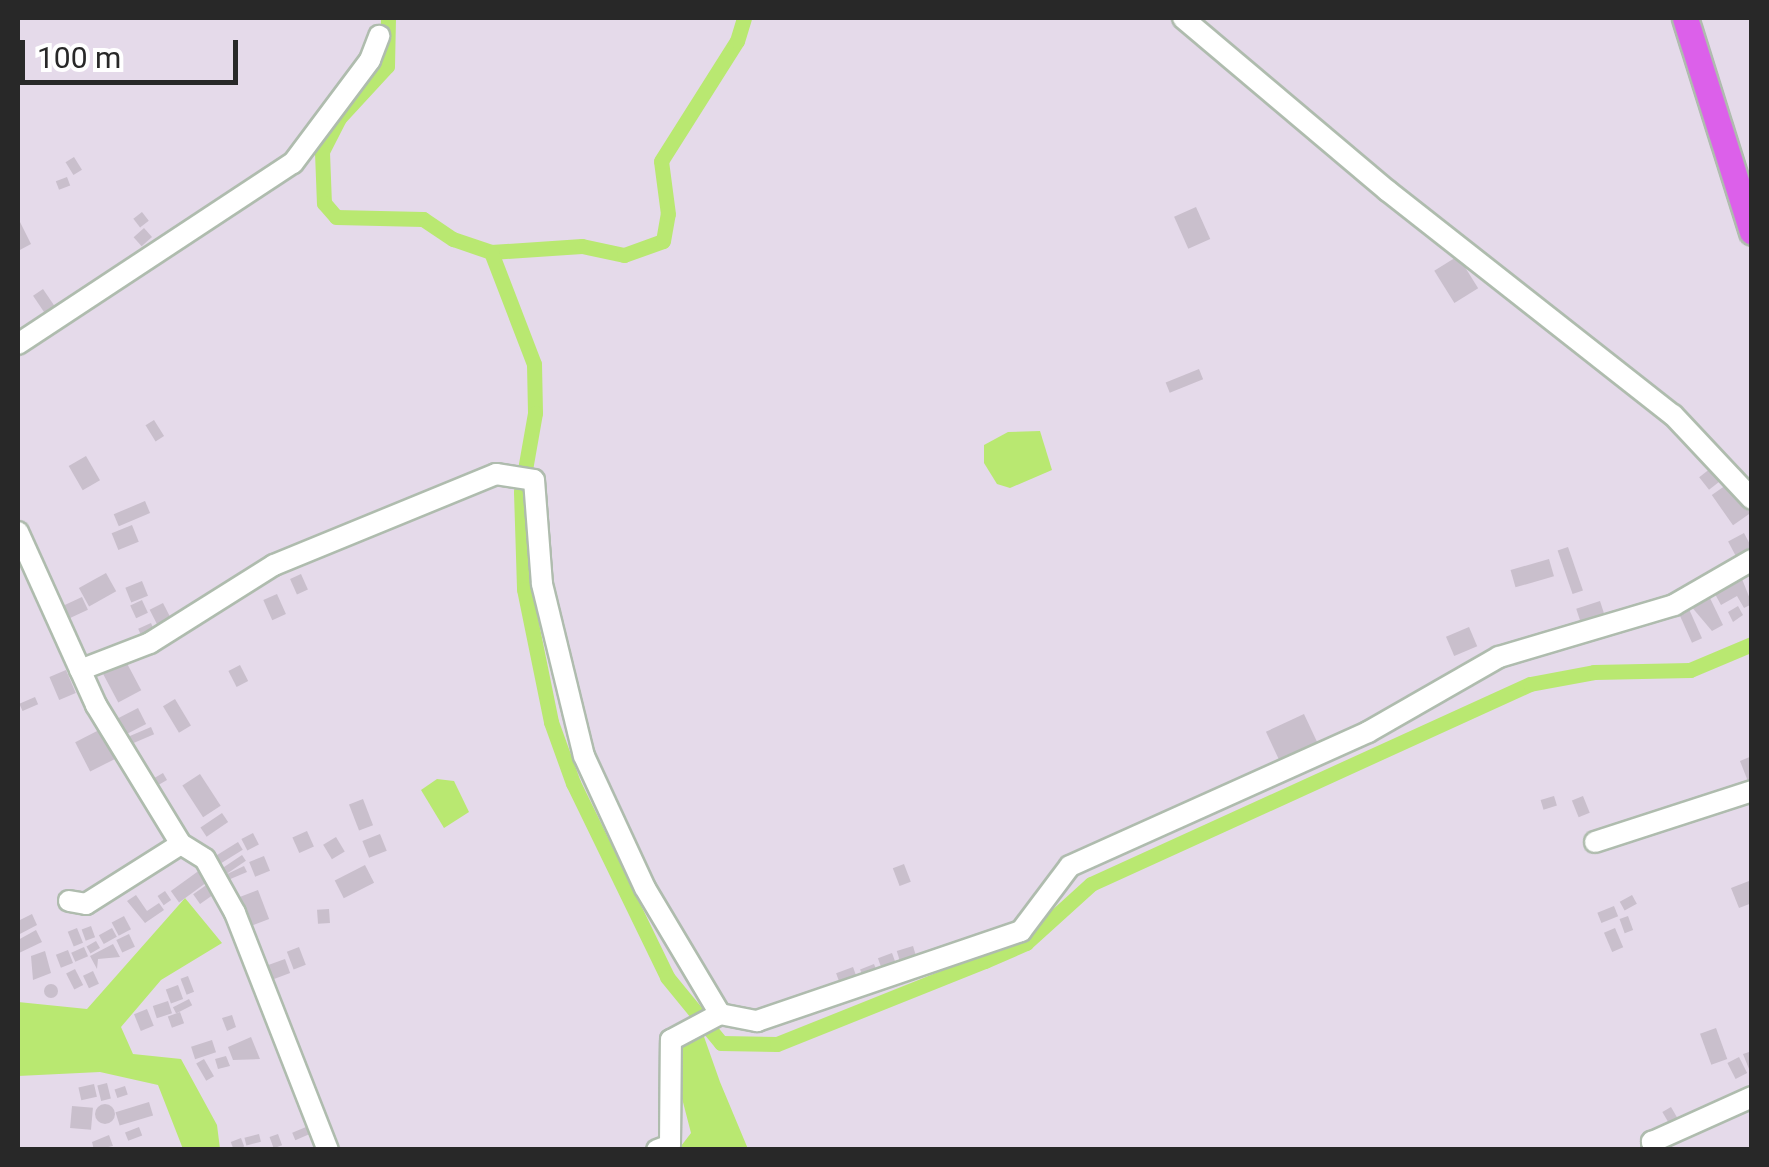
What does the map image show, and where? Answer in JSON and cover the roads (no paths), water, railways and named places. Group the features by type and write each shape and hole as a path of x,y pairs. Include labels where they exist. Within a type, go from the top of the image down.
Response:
{"main road":[{"path":"1685,18 1752,232"}],"street":[{"path":"1183,18 1388,191 1672,415 1752,498"},
{"path":"18,344 293,162 370,60 378,36"},
{"path":"80,670 150,643 274,565 496,474 534,480 542,584 584,756 645,888 720,1014"},
{"path":"18,532 80,670 181,844 205,859 235,913 328,1150"},
{"path":"656,1150 670,1145 672,1040 720,1014 757,1021 1021,930 1070,866 1368,732 1499,657 1674,605 1752,560"},
{"path":"1595,842 1752,791"},
{"path":"70,901 86,904 181,844"},
{"path":"1655,1150 1652,1142 1752,1098"}],"waterway":[{"path":"388,18 387,66 339,118 322,152 324,203 336,217 423,219 453,239 491,252 582,246 624,255 663,241 668,214 661,161 737,41 744,18"},
{"path":"491,252 534,364 535,413 521,492 524,589 551,722 573,783 667,977 721,1043 777,1044 1026,943 1091,884 1530,684 1594,672 1690,670 1752,644"}]}
